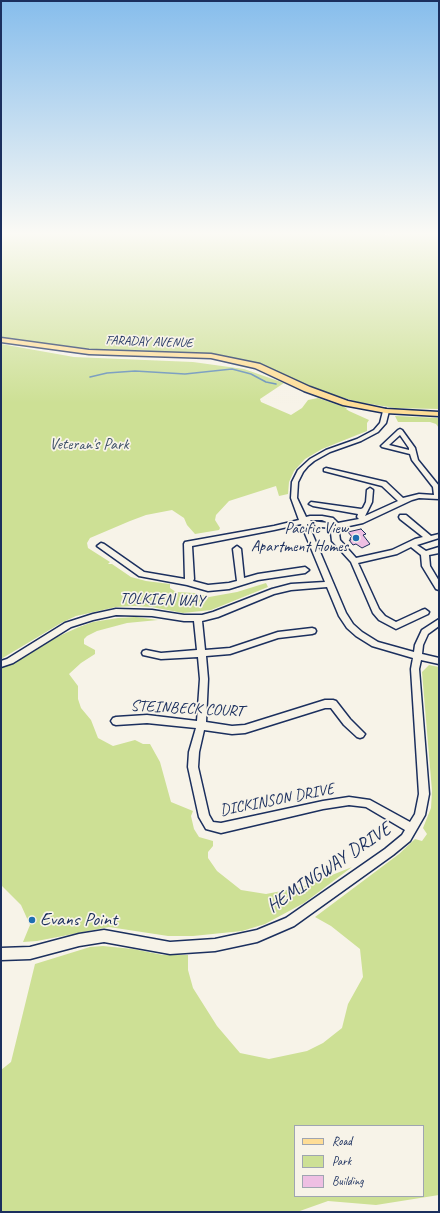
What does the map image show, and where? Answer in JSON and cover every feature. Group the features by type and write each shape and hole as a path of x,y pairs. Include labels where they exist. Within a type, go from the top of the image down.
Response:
{"main road":[{"name":"FARADAY AVENUE","path":"1,340 46,350 89,357 217,362 242,366 281,377 336,400 358,406 386,411 439,414"}],"street":[{"path":"386,411 383,423 376,431 359,440 320,455 312,460 300,471 295,482 294,493 303,520 329,584 342,614 350,626 359,634 382,647 439,661"},
{"path":"337,526 360,521 402,501 419,496 438,497 436,487 415,460 413,453"},
{"path":"326,470 384,484 402,501"},
{"path":"360,521 362,512 366,509 369,502 370,490"},
{"path":"313,504 362,512"},
{"path":"403,517 429,538"},
{"path":"187,582 190,578 188,544 274,528 310,518 330,520 337,526"},
{"path":"337,526 335,533 336,540 354,561 376,611 382,618 396,626 425,612"},
{"path":"354,561 394,552 411,544 439,536"},
{"path":"411,544 425,554 426,566 439,586"},
{"path":"101,546 142,574 187,582 208,588 229,586 258,577 305,570"},
{"path":"237,549 241,582"},
{"path":"425,554 439,550"},
{"name":"TOLKIEN WAY","path":"1,664 10,661 61,629 93,616 116,612 152,613 184,618 198,618 215,615 272,592 291,587 329,584"},
{"name":"DICKINSON DRIVE","path":"198,618 204,679 201,725 194,752 194,767 204,817 210,826 221,828 323,805 349,801 367,803 412,828"},
{"name":"HEMINGWAY DRIVE","path":"1,954 30,953 78,940 104,936 170,948 215,945 257,936 290,922 389,852 406,838 420,815 424,794 415,669 419,646 425,632 439,622"},
{"path":"146,653 160,656 230,651 278,635 312,631"},
{"name":"STEINBECK COURT","path":"116,721 147,719 232,730 245,729 326,704 333,704 347,722 360,734"}],"green space":[{"path":"1,290 439,290 439,409 395,408 358,402 324,392 255,364 220,356 151,352 152,351 92,349 1,338"},
{"name":"Veteran's Park","path":"1,344 74,357 193,362 244,369 284,383 260,399 261,402 291,415 302,408 308,400 318,398 347,408 346,409 349,411 369,420 367,423 367,431 322,449 305,459 294,471 289,482 288,494 279,496 276,486 229,501 216,515 215,520 220,528 219,530 195,534 187,525 184,518 172,510 146,515 130,521 90,538 87,543 88,548 110,562 108,564 112,564 131,577 146,581 170,584 170,588 176,592 195,593 209,597 237,592 266,583 268,587 211,610 183,613 152,607 134,606 116,607 76,616 61,623 1,659"},
{"path":"395,416 439,418 439,428 436,424 430,422 398,422"},
{"path":"136,617 158,620 127,623 97,631 87,636 84,639 84,644 95,650 95,654 81,663 69,674 78,686 78,699 81,708 91,720 98,738 113,746 135,740 143,744 150,744 160,762 171,802 193,811 191,816 194,829 199,837 213,841 213,846 208,852 208,858 217,871 241,890 266,894 302,887 352,867 304,903 265,924 242,931 193,936 168,936 109,927 37,941 23,942 30,925 21,905 1,885 1,668 23,658 57,637 79,627 93,622"},
{"path":"429,665 439,667 439,1195 376,1205 328,1201 297,1212 1,1212 1,1070 11,1062 35,964 90,947 103,946 133,949 163,955 188,955 188,970 193,988 217,1026 240,1053 269,1059 307,1051 323,1043 342,1028 348,1004 363,977 360,949 331,926 315,917 399,854 415,839 422,841 427,834 423,828 431,808 432,791 422,672"}],"building":[{"name":"Pacific View Apartment Homes","path":"361,529 366,534 363,535 370,544 362,548 356,544 353,545 349,540 351,540 350,538 352,537 348,532"}],"waterway":[{"path":"90,377 107,373 135,371 185,374 232,369 251,374 266,382 276,384"}],"place":[{"name":"Pacific View Apartment Homes","path":"356,538"},
{"name":"Evans Point","path":"32,920"}]}
